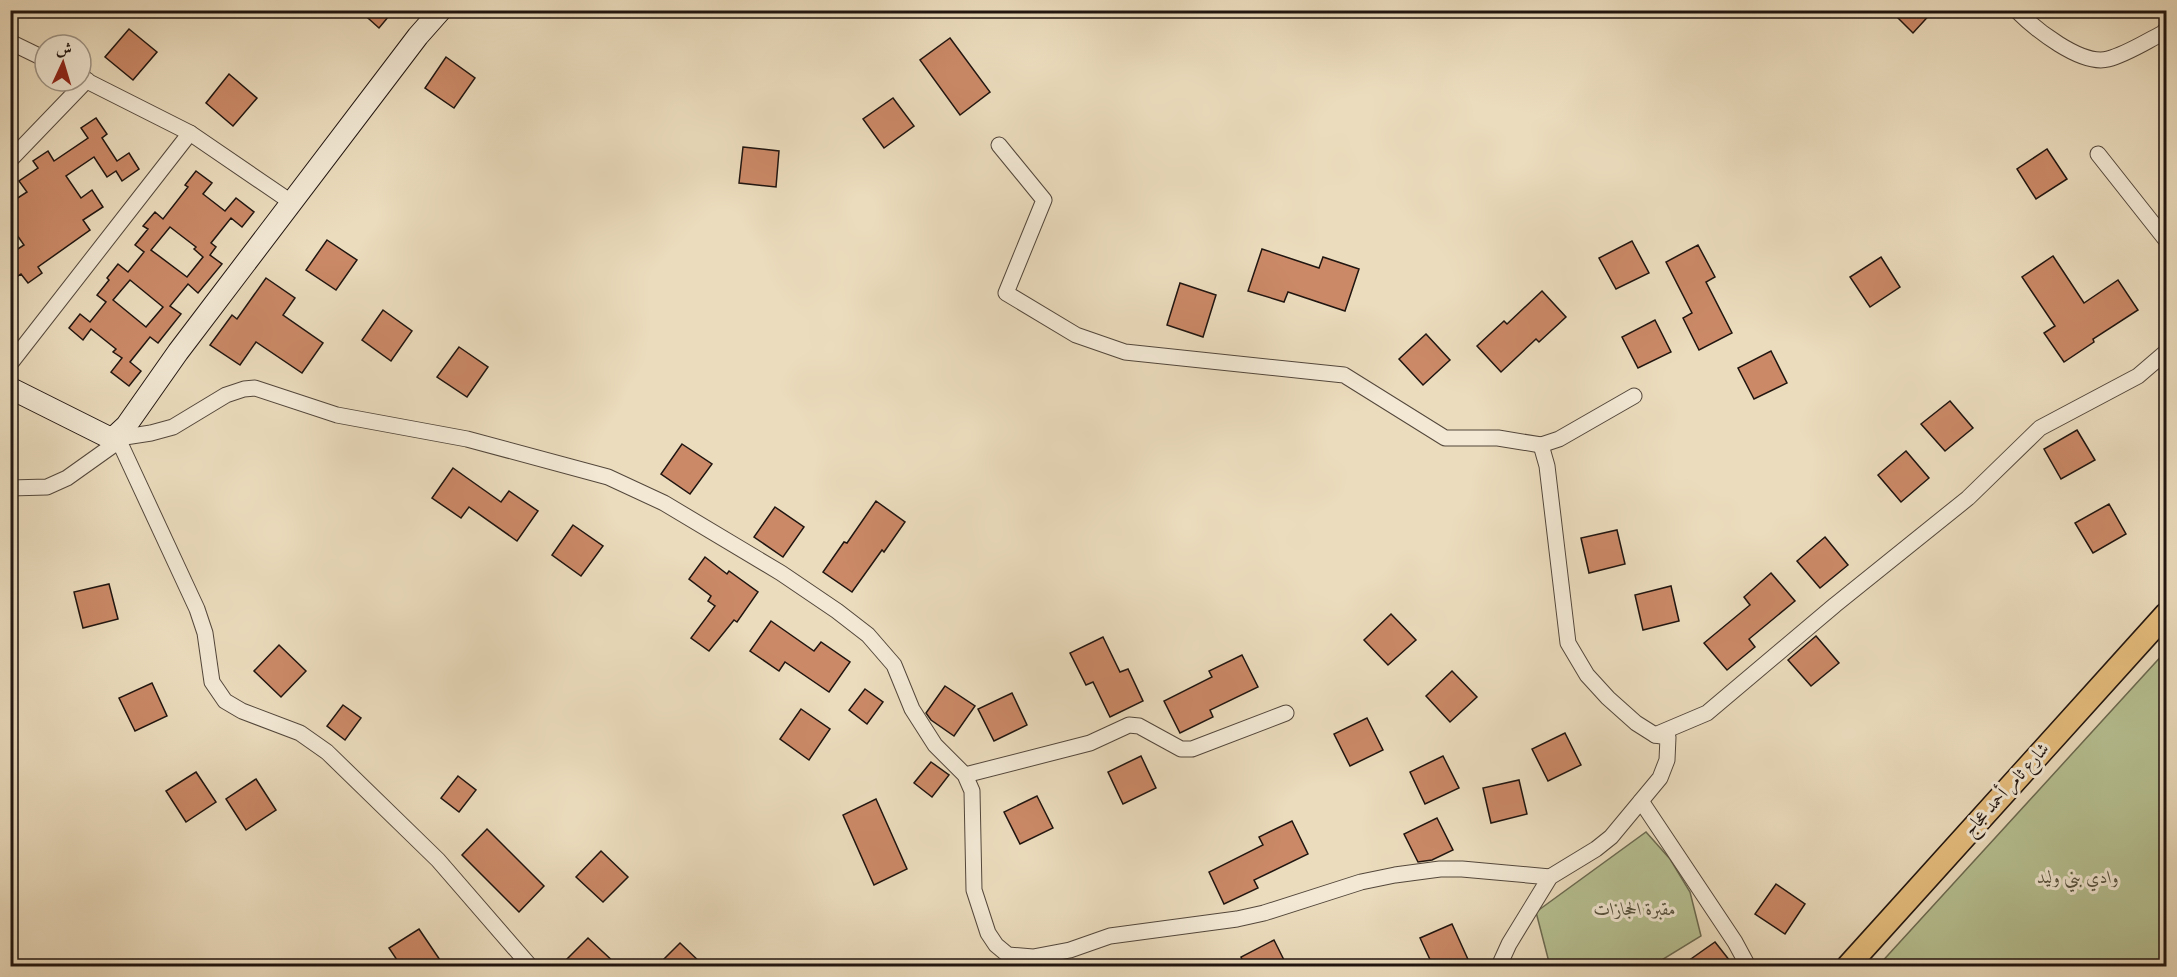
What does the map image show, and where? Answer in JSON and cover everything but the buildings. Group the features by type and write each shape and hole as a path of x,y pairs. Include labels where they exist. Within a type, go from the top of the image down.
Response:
{"main road":[{"name":"شارع ثامر أحمد عجاج","path":"1848,966 2166,614"}],"street":[{"path":"10,488 46,487 67,478 115,440 291,202 418,36 441,10"},
{"path":"2016,10 2036,29 2088,59 2106,60 2127,52 2163,33 2166,28"},
{"path":"10,42 33,53"},
{"path":"93,84 190,133 291,202"},
{"path":"10,160 71,93"},
{"path":"10,364 190,133"},
{"path":"999,145 1044,200 1006,293 1076,335 1125,352 1344,375 1445,438 1498,438 1541,445 1559,439 1634,396"},
{"path":"2098,154 2166,240"},
{"path":"1655,735 1707,714 1835,605 1968,498 2040,428 2138,376 2166,352"},
{"path":"10,388 115,440 173,427 225,395 255,388 337,415 467,439 608,477 664,503 781,573 837,611 868,635 894,666 912,709 935,745 965,775 972,791 974,890 988,933 996,945 1008,955 1033,957 1070,950 1110,936 1237,919 1264,913 1361,882 1395,875 1440,869 1462,869 1551,877"},
{"path":"115,440 197,609 205,633 212,682 225,701 242,711 300,733 327,752 438,860 530,966"},
{"path":"1499,966 1509,944 1551,877 1611,837 1660,778 1667,760 1668,737 1655,735 1636,723 1608,698 1587,675 1568,643 1547,466 1541,445"},
{"path":"965,775 1090,744 1129,725 1139,726 1181,749 1192,749 1286,713"},
{"path":"1641,801 1735,942 1748,966"}],"green space":[{"name":"وادي بني وليد","path":"2166,651 2166,966 1878,966"},
{"name":"مقبرة الحجازات","path":"1646,832 1670,859 1690,892 1701,936 1652,966 1550,966 1536,912"}]}
